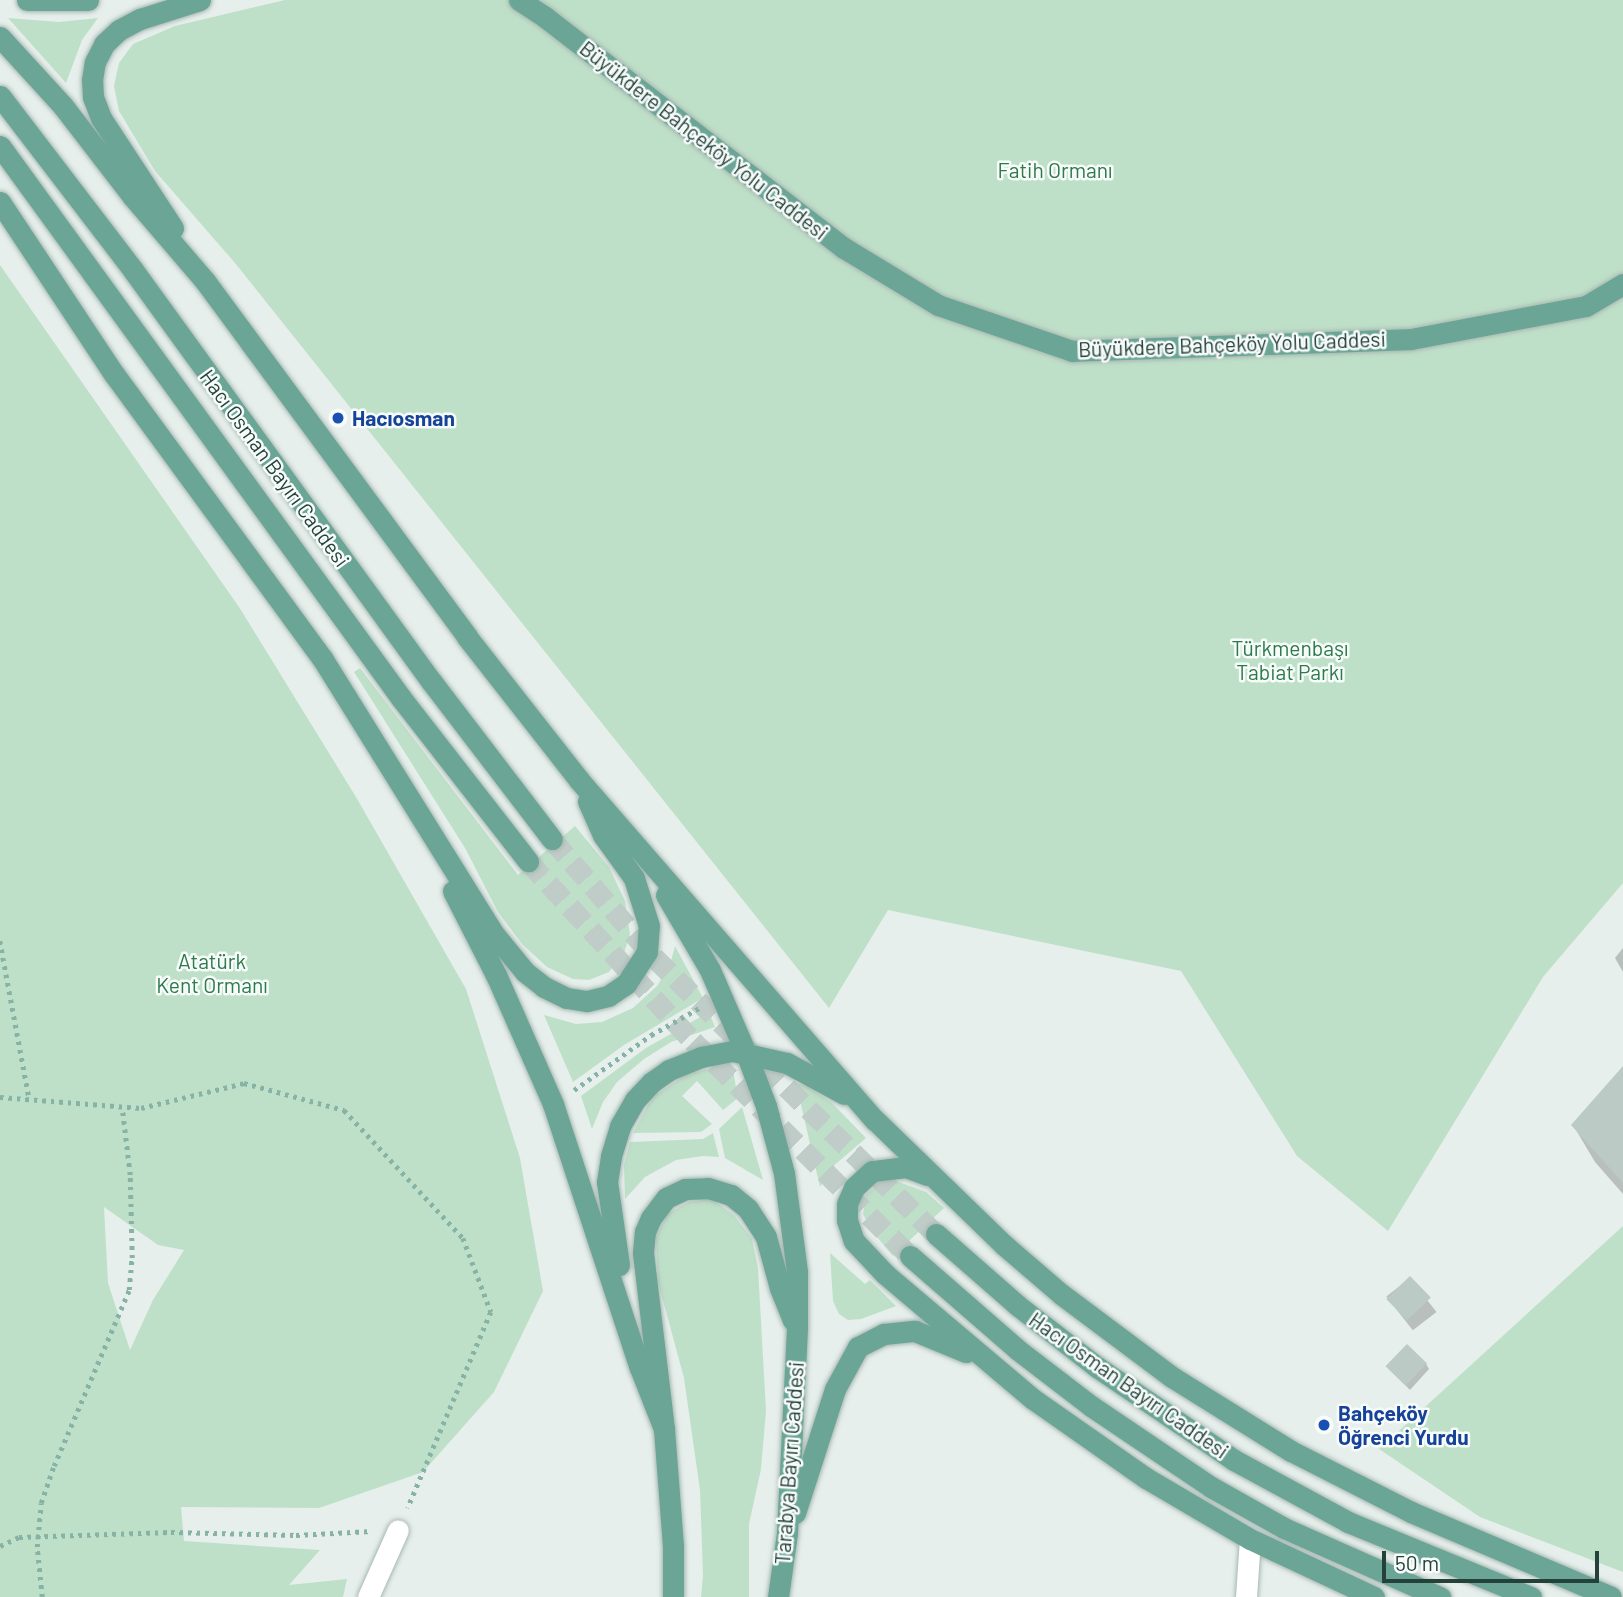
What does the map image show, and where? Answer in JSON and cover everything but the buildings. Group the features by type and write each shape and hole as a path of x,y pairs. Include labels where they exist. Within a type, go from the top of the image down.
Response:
{"main road":[{"path":"27,0 88,0"},
{"path":"200,0 140,19 119,30 104,44 95,62 92,79 93,97 117,147 150,190 205,281"},
{"name":"Büyükdere Bahçeköy Yolu Caddesi","path":"519,0 545,17 845,248 938,305 1072,351 1411,339 1586,306 1623,284"},
{"path":"0,37 63,106 133,197 205,281 459,627 579,780 875,1120"},
{"name":"Hacı Osman Bayırı Caddesi","path":"0,96 132,270 431,681 552,839"},
{"name":"Hacı Osman Bayırı Caddesi","path":"0,146 401,698 528,861"},
{"path":"0,202 114,374 322,658 493,933 525,972 544,988 568,998 587,1001 608,996 626,984 640,967 647,952 649,926 634,878 603,835 579,780"},
{"path":"431,837 457,902 497,977 553,1104 664,1429"},
{"name":"Tarabya Bayırı Caddesi","path":"643,854 722,997 766,1106 784,1172 797,1272 797,1328 787,1532 778,1597"},
{"path":"624,1314 607,1182 620,1126 635,1100 669,1070 701,1057 733,1051 779,1059 805,1070 842,1093 875,1120 1061,1294 1172,1377 1355,1486 1494,1550 1611,1597"},
{"path":"938,1181 906,1167 872,1171 854,1188 847,1204 849,1227 854,1241 885,1274 1033,1399 1146,1479 1250,1539 1374,1597"},
{"path":"673,1597 673,1546 664,1429 643,1253 645,1232 651,1218 666,1198 685,1189 708,1188 731,1195 748,1209 766,1237 782,1295 797,1328"},
{"name":"Hacı Osman Bayırı Caddesi","path":"936,1234 1017,1305 1097,1367 1234,1460 1348,1522 1531,1597"},
{"name":"Hacı Osman Bayırı Caddesi","path":"910,1256 1018,1350 1091,1406 1190,1474 1284,1528 1440,1597"},
{"path":"787,1532 835,1389 858,1346 884,1334 915,1331 984,1360"}],"street":[{"path":"368,1597 398,1530"},
{"path":"1247,1597 1250,1539"}],"path":[{"path":"0,941 29,1097"},
{"path":"553,1104 652,1035 722,997"},
{"path":"0,1097 29,1097 141,1108 244,1083 344,1110 463,1238 491,1312 398,1530 296,1535 170,1532 19,1537 0,1546"},
{"path":"42,1597 37,1547 41,1503 54,1466 129,1290 132,1258 131,1175 122,1108"}],"green space":[{"name":"Türkmenbaşı Tabiat Parkı","path":"285,0 1623,0 1623,883 1543,977 1388,1231 1297,1156 1181,971 888,910 829,1008 235,263 155,171 119,111 114,86 119,63 133,44 175,26"},
{"path":"8,18 59,22 98,18 82,40 66,83"},
{"name":"Atatürk Kent Ormanı","path":"0,265 239,607 356,797 466,989 520,1158 543,1291 494,1392 423,1472 319,1508 181,1507 184,1541 320,1550 289,1585 347,1579 343,1597 0,1597","holes":["104,1207 158,1245 184,1250 153,1300 130,1350 108,1283"]},
{"path":"360,668 518,875 575,826 609,867 625,901 630,934 624,953 609,972 589,980 573,979 547,967 522,944 498,912 465,848 354,672"},
{"path":"675,946 703,998 624,1045 573,1082 544,1015 576,1024 602,1022 633,1008 657,986 670,965"},
{"path":"709,1012 715,1027 671,1042 644,1059 617,1082 603,1102 592,1129 581,1096 646,1048"},
{"path":"714,1068 733,1071 738,1098 723,1110 697,1081 682,1096 712,1124 701,1132 633,1133 656,1095 689,1073"},
{"path":"796,1083 807,1086 832,1103 866,1138 831,1168 820,1187"},
{"path":"742,1107 763,1180 725,1158 719,1129"},
{"path":"713,1133 719,1157 703,1156 676,1160 645,1177 625,1199 624,1165 630,1142 703,1139"},
{"path":"896,1181 926,1192 944,1208 893,1256 871,1230 863,1214 866,1195 878,1184"},
{"path":"711,1199 734,1215 752,1239 758,1268 766,1411 761,1469 749,1524 749,1597 701,1597 703,1575 700,1490 684,1378 658,1282 656,1237 667,1214 689,1202"},
{"path":"1623,1226 1623,1572 1480,1517 1379,1449"},
{"path":"830,1253 865,1284 870,1280 896,1306 861,1319 848,1320 839,1314 833,1301"}],"tunnel":[{"path":"552,839 654,957 936,1234"},
{"path":"528,861 693,1041 910,1256"}],"place":[{"name":"Hacıosman","path":"338,418"},
{"name":"Bahçeköy Öğrenci Yurdu","path":"1324,1425"}],"park label":[{"name":"Fatih Ormanı","path":"1055,170"}]}
